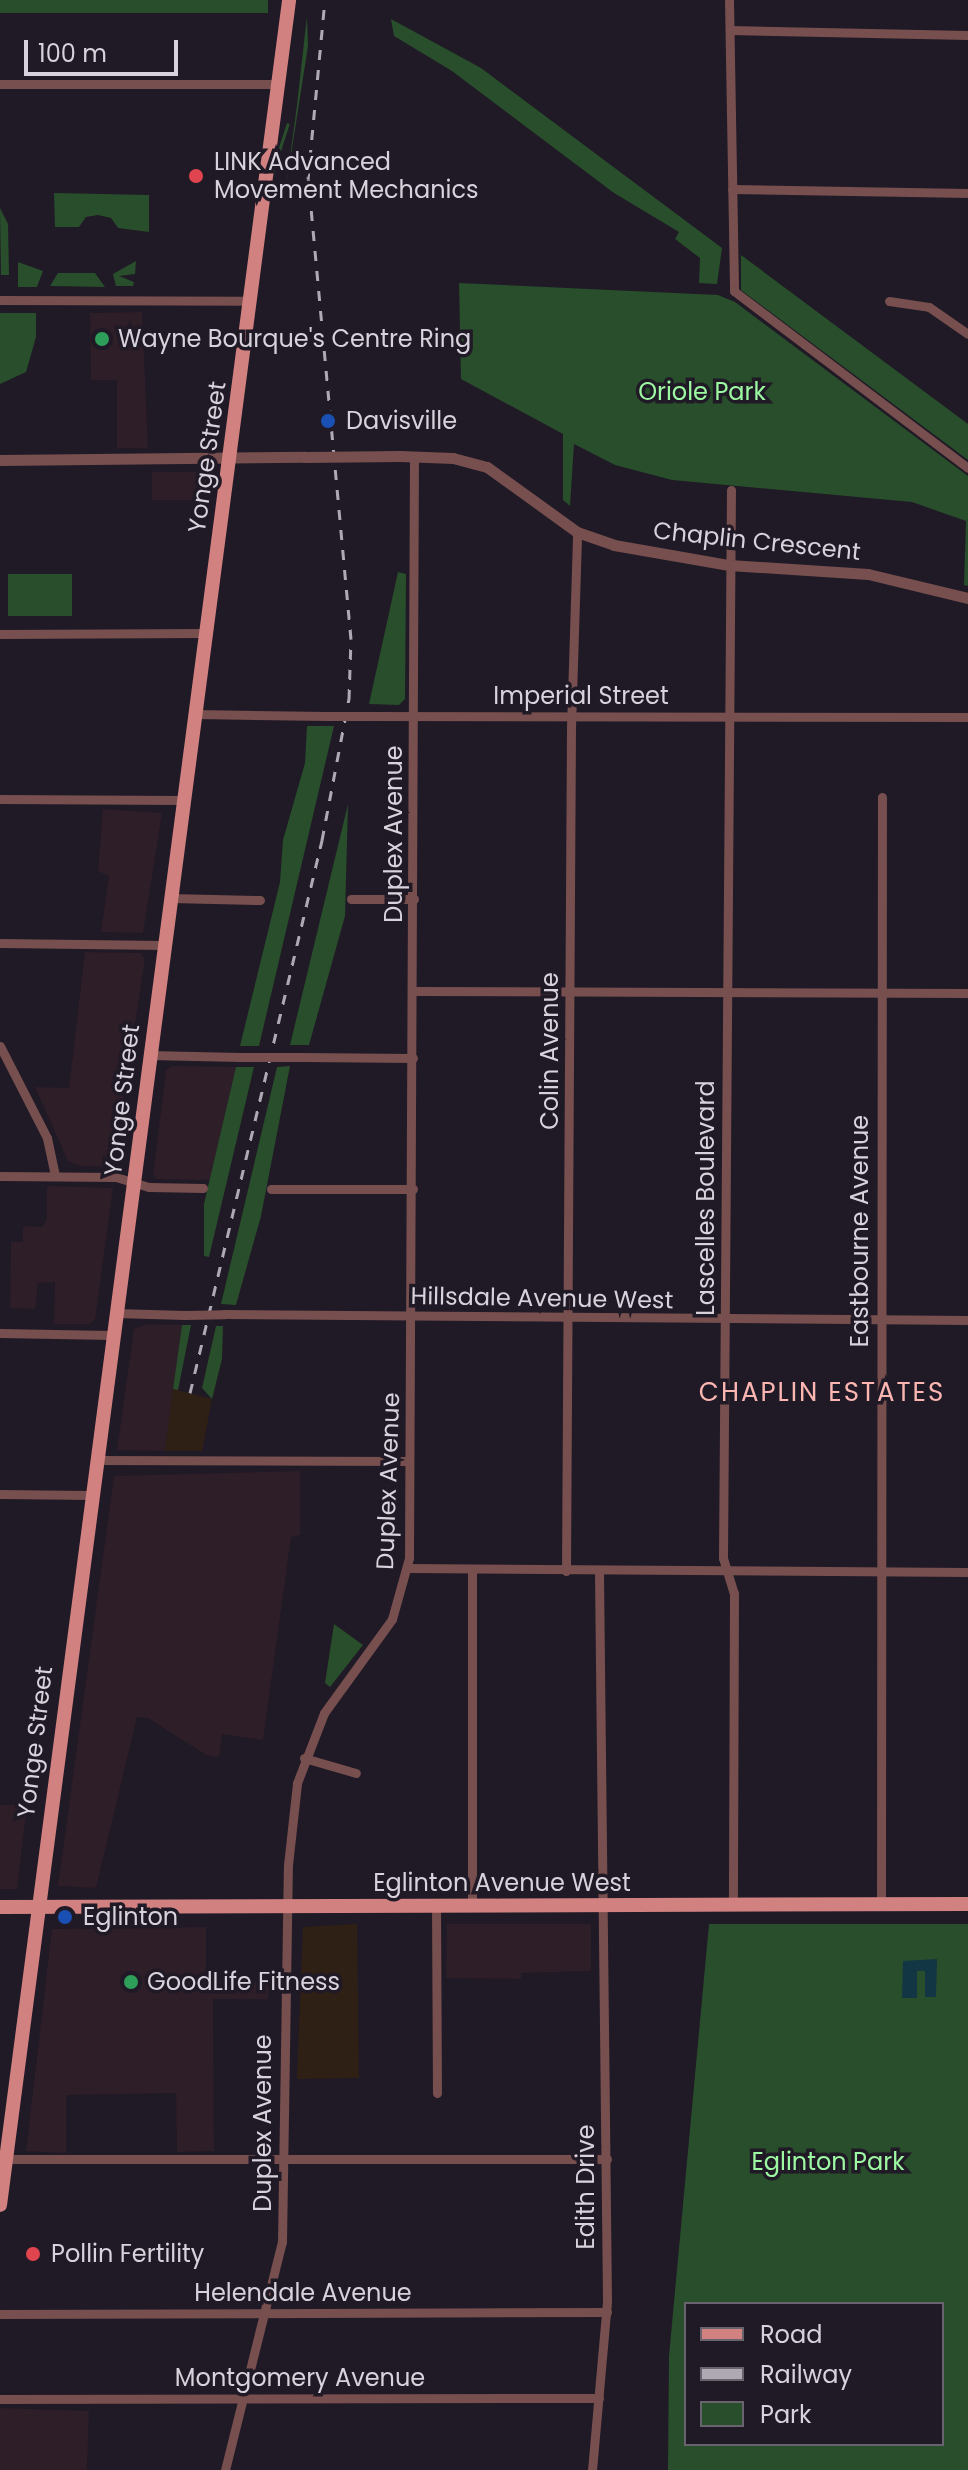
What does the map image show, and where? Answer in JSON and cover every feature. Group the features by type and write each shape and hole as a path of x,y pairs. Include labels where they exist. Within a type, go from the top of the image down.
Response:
{"main road":[{"name":"Yonge Street","path":"0,2205 5,2125 289,0"},
{"name":"Eglinton Avenue West","path":"0,1907 968,1904"}],"street":[{"path":"729,0 734,291 968,468"},
{"path":"730,30 968,35"},
{"path":"0,84 277,84"},
{"path":"732,189 968,193"},
{"path":"0,300 250,301"},
{"path":"889,301 929,307 968,334"},
{"name":"Duplex Avenue","path":"225,2470 282,2242 291,1821 304,1758 324,1713 392,1619 408,1568 413,1189 414,456"},
{"name":"Chaplin Crescent","path":"0,460 453,458 487,467 577,532 651,554 729,565 868,574 968,598"},
{"name":"Lascelles Boulevard","path":"731,490 723,1558 734,1593 733,1904"},
{"name":"Colin Avenue","path":"566,1571 571,716 577,532"},
{"path":"0,634 204,633"},
{"name":"Imperial Street","path":"194,714 968,717"},
{"name":"Eastbourne Avenue","path":"881,1904 879,1321 882,797"},
{"path":"0,799 182,800"},
{"path":"170,898 260,900"},
{"path":"351,899 414,899"},
{"path":"0,943 164,945"},
{"path":"413,991 968,993"},
{"path":"0,1046 47,1138 55,1176"},
{"path":"149,1055 413,1058"},
{"path":"0,1176 55,1176 203,1188"},
{"path":"271,1189 413,1189"},
{"name":"Hillsdale Avenue West","path":"115,1313 968,1320"},
{"path":"0,1333 112,1335"},
{"path":"96,1460 409,1461"},
{"path":"0,1494 90,1495"},
{"path":"408,1568 968,1572"},
{"path":"472,1569 472,1905"},
{"path":"599,1571 601,1904"},
{"path":"304,1758 356,1773"},
{"name":"Edith Drive","path":"592,2470 607,2312 605,1929 601,1904"},
{"path":"436,1905 437,2093"},
{"path":"5,2159 283,2162 607,2159"},
{"name":"Helendale Avenue","path":"0,2314 607,2312"},
{"name":"Montgomery Avenue","path":"0,2399 599,2398"}],"shaded area":[{"path":"142,312 148,448 117,448 117,380 91,380 90,313"},
{"path":"152,472 208,472 208,500 152,500"},
{"path":"103,809 162,813 143,933 101,932 109,876 98,871"},
{"path":"85,952 141,953 145,959 113,1167 80,1166 68,1161 35,1087 69,1088"},
{"path":"172,1066 236,1067 210,1180 157,1179 153,1174 166,1070"},
{"path":"47,1186 113,1188 95,1320 89,1324 54,1324 55,1282 38,1283 35,1309 10,1308 11,1242 23,1242 23,1226 42,1227 47,1219"},
{"path":"147,1324 182,1325 165,1451 117,1450 134,1329"},
{"path":"173,1389 212,1399 202,1451 165,1451"},
{"path":"300,1471 300,1535 291,1537 263,1740 222,1734 219,1757 206,1755 148,1718 137,1717 96,1888 58,1886 114,1476"},
{"path":"0,1805 27,1805 17,1889 0,1889"},
{"path":"357,1924 359,2078 297,2079 303,1927"},
{"path":"447,1924 591,1924 591,1971 521,1973 521,1979 446,1978"},
{"path":"206,1927 206,1981 269,1982 268,1999 213,1999 214,2151 177,2152 176,2093 66,2095 66,2153 26,2151 52,1929"},
{"path":"0,2408 89,2411 87,2470 0,2470"}],"green space":[{"path":"0,0 268,0 268,13 0,13"},
{"path":"307,16 308,46 286,187 297,105"},
{"path":"391,19 481,68 722,248 717,284 699,283 700,258 675,239 679,232 614,193 452,71 394,36"},
{"path":"287,123 290,124 260,215 257,214"},
{"path":"54,193 149,195 149,232 118,228 111,218 98,215 86,217 79,227 55,227"},
{"path":"0,208 8,224 9,275 1,275"},
{"path":"741,255 968,424 968,460 741,290"},
{"path":"136,261 135,274 119,276 134,282 133,286 116,286 113,274"},
{"path":"18,262 43,271 37,287 18,287"},
{"path":"58,273 95,273 105,287 50,286"},
{"name":"Oriole Park","path":"459,283 718,295 735,302 968,476 968,586 964,585 966,521 912,502 672,480 615,465 574,444 570,506 563,500 563,434 461,379"},
{"path":"0,313 36,313 36,337 26,372 0,384"},
{"path":"398,572 406,574 405,699 399,705 369,704"},
{"path":"8,574 72,574 72,616 8,616"},
{"path":"307,726 334,726 259,1046 240,1046 280,882 283,840 305,763"},
{"path":"348,804 345,916 309,1045 290,1045"},
{"path":"290,1066 261,1216 236,1305 221,1304 277,1067"},
{"path":"236,1067 254,1067 209,1257 204,1256 204,1204"},
{"path":"182,1325 191,1325 178,1390 173,1389"},
{"path":"216,1326 223,1326 222,1359 212,1399 202,1388"},
{"path":"334,1624 363,1645 330,1687 325,1683"},
{"name":"Eglinton Park","path":"709,1924 968,1924 968,2470 668,2470 669,2356"}],"water":[{"path":"937,1959 936,1997 925,1997 925,1971 917,1971 917,1998 902,1998 903,1961"}],"railway":[{"path":"190,1393 322,840 349,699 351,639 308,179 325,0"}],"place":[{"name":"LINK Advanced Movement Mechanics","path":"196,176"},
{"name":"Wayne Bourque's Centre Ring","path":"102,339"},
{"name":"Davisville","path":"328,421"},
{"name":"Eglinton","path":"65,1917"},
{"name":"GoodLife Fitness","path":"131,1982"},
{"name":"Pollin Fertility","path":"33,2254"}],"district":[{"name":"CHAPLIN ESTATES","path":"822,1393"}]}
